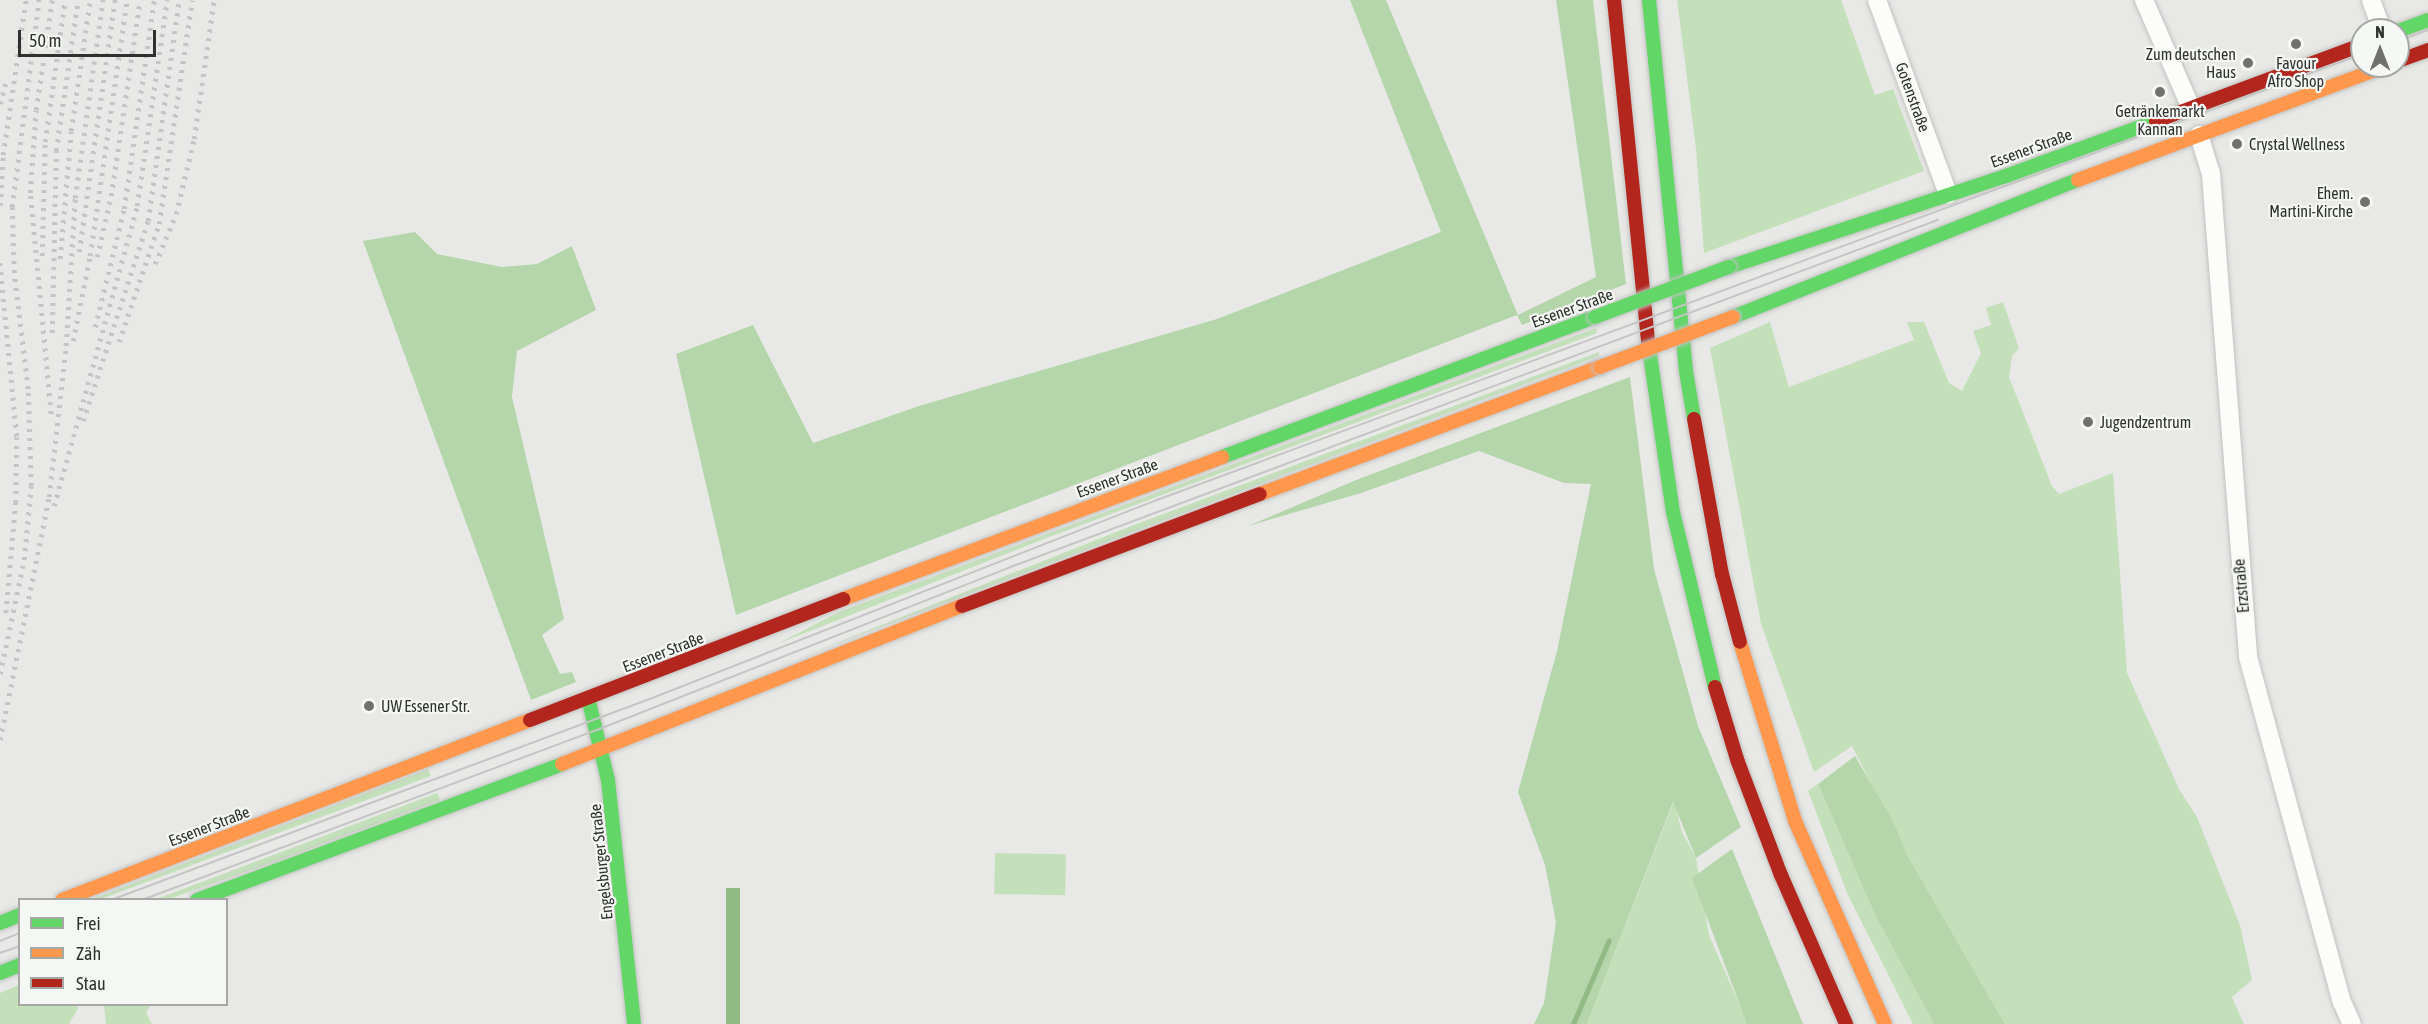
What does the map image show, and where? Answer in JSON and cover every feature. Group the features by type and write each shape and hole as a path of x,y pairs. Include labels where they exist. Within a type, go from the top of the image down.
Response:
{"main road":[{"path":"1614,0 1654,393 1673,512 1700,634 1738,762 1781,875 1846,1024"},
{"path":"1649,0 1686,370 1710,519 1758,710 1827,900 1885,1024"},
{"path":"2410,27 2428,20"},
{"name":"Essener Straße","path":"67,898 588,698 1729,267 1948,194 2350,49"},
{"path":"2410,57 2428,50"},
{"path":"202,898 603,749 985,597 1733,317 2199,135 2353,78"},
{"path":"2191,108 2199,135"},
{"name":"Engelsburger Straße","path":"588,698 603,749 634,1024"},
{"path":"1827,900 1851,914 1893,1004"},
{"path":"0,922 18,916"},
{"path":"0,973 18,966"}],"street":[{"name":"Gotenstraße","path":"1877,0 1948,194"},
{"path":"2144,0 2191,108"},
{"path":"2371,0 2378,18"},
{"name":"Erzstraße","path":"2199,135 2211,174 2248,657 2342,1002 2352,1024"}],"shaded area":[{"path":"1350,0 1386,0 1518,315 1596,277 1556,0 1593,0 1626,284 1522,325 1517,315 736,615 676,354 753,325 813,443 919,406 1217,319 1441,232"},
{"path":"1677,0 1841,0 1875,95 1893,89 1924,171 1704,253 1696,149"},
{"path":"415,232 437,254 502,267 537,264 572,246 596,310 517,351 512,397 564,619 542,635 560,674 572,672 576,682 531,700 363,241"},
{"path":"2003,302 2019,348 2012,356 2009,377 2052,486 2059,494 2113,473 2127,673 2179,789 2197,817 2240,925 2252,980 2232,997 2244,1024 2005,1024 1906,853 1852,746 1814,772 1761,624 1710,348 1770,322 1789,387 1914,340 1907,322 1924,322 1949,383 1962,391 1981,353 1973,331 1991,325 1986,308"},
{"path":"1596,328 1597,333 1044,539 777,644 839,612"},
{"path":"1599,352 1599,356 801,657 1131,526"},
{"path":"1630,377 1654,569 1698,726 1741,827 1696,858 1673,802 1587,1024 1534,1024 1544,1003 1556,922 1545,865 1518,792 1557,651 1591,484 1564,483 1479,451 1361,493 1248,526 1356,480"},
{"path":"1855,756 1894,823 1906,853 2005,1024 1934,1024 1875,915 1818,784"},
{"path":"428,769 431,776 104,898 95,898"},
{"path":"1818,784 1875,915 1934,1024 1913,1024 1847,893 1808,791"},
{"path":"437,793 440,800 172,898 159,898"},
{"path":"1674,801 1682,832 1696,858 1709,935 1748,1024 1587,1024"},
{"path":"1732,849 1803,1024 1747,1024 1692,878"},
{"path":"995,853 1066,854 1065,895 994,894"},
{"path":"726,888 740,888 740,1024 726,1024"},
{"path":"18,985 18,1006 77,1006 78,1008 69,1024 0,1024 0,993"},
{"path":"104,1006 150,1006 146,1013 152,1024 106,1024"}],"waterway":[{"path":"1573,1024 1609,940"}],"tram line":[{"path":"2410,37 2428,30"},
{"path":"116,898 655,697 1157,500 2350,58"},
{"path":"147,898 597,730 1008,568 1938,220"},
{"path":"0,941 18,934"},
{"path":"0,953 18,947"}],"railway":[{"path":"0,206 3,155 26,0"},
{"path":"0,674 24,560 31,486 28,389 14,273 12,207 39,0"},
{"path":"51,414 30,193 36,110 52,0"},
{"path":"42,256 45,142 65,0"},
{"path":"52,333 56,151 78,0"},
{"path":"60,259 71,131 90,0"},
{"path":"0,740 49,497 66,346 75,198 103,0"},
{"path":"79,252 115,0"},
{"path":"73,341 90,256 127,0"},
{"path":"97,257 111,196 140,0"},
{"path":"95,327 124,209 154,0"},
{"path":"54,506 137,206 167,0"},
{"path":"83,421 148,221 179,0"},
{"path":"119,342 159,224 192,0"},
{"path":"155,264 176,214 194,139 214,0"},
{"path":"0,104 6,82"},
{"path":"0,263 17,437 16,502 6,614"}],"traffic: fast":[{"path":"1649,0 1686,371 1694,419"},
{"path":"2410,27 2428,20"},
{"path":"1729,267 2006,176 2156,121"},
{"path":"1733,317 2078,180"},
{"path":"1595,317 1729,267"},
{"path":"1222,457 1595,317"},
{"path":"1649,348 1673,512 1715,687"},
{"path":"588,698 608,780 634,1024"},
{"path":"202,898 562,764"},
{"path":"0,923 18,916"},
{"path":"0,973 18,966"}],"traffic: slow":[{"path":"2078,180 2354,78"},
{"path":"1600,367 1733,317"},
{"path":"1260,494 1600,367"},
{"path":"843,599 1222,457"},
{"path":"562,764 962,606"},
{"path":"1740,642 1795,821 1885,1024"},
{"path":"67,898 530,720"}],"traffic: jam":[{"path":"1614,0 1649,348"},
{"path":"2156,121 2350,49"},
{"path":"2410,57 2428,50"},
{"path":"1694,419 1722,574 1740,642"},
{"path":"962,606 1260,494"},
{"path":"530,720 843,599"},
{"path":"1715,687 1738,762 1781,875 1846,1024"}],"place":[{"name":"Favour Afro Shop","path":"2296,44"},
{"name":"Zum deutschen Haus","path":"2248,63"},
{"name":"Getränkemarkt Kannan","path":"2160,92"},
{"name":"Crystal Wellness","path":"2237,144"},
{"name":"Ehem. Martini-Kirche","path":"2365,202"},
{"name":"Jugendzentrum","path":"2088,422"},
{"name":"UW Essener Str.","path":"369,706"}]}
